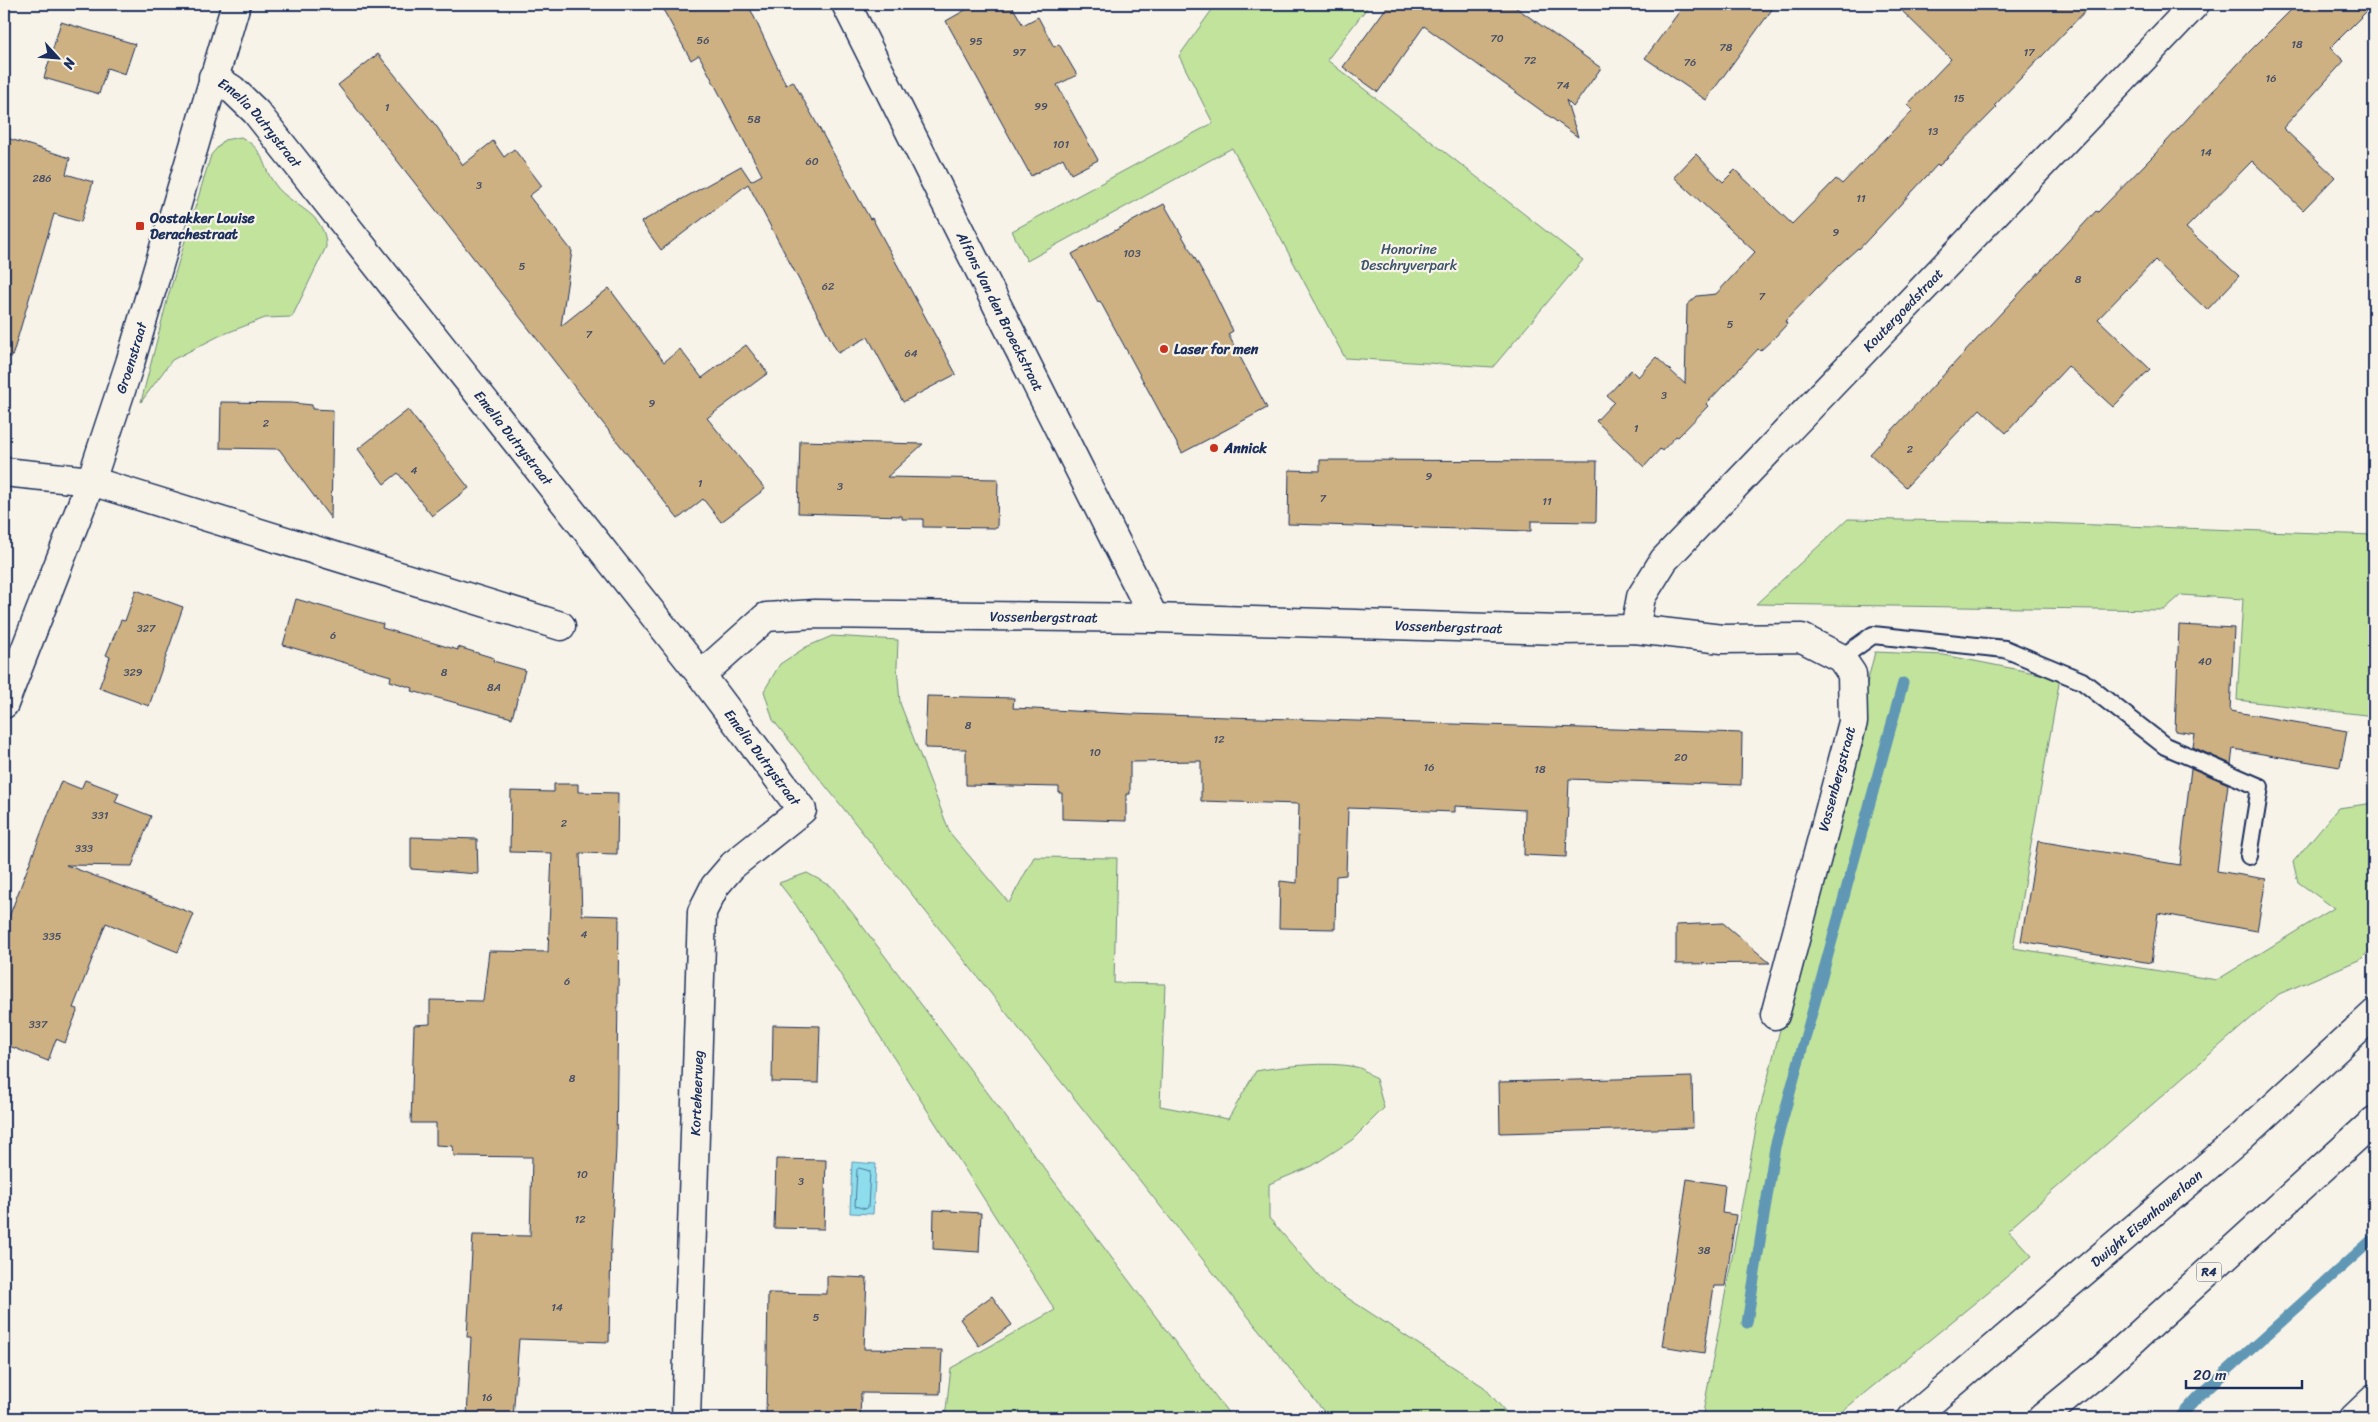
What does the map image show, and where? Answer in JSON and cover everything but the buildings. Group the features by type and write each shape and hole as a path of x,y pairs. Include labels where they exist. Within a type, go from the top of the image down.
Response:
{"main road":[{"name":"Groenstraat","path":"4,704 91,481 130,364 236,4"},
{"name":"Alfons Van den Broeckstraat","path":"846,4 1154,618"},
{"name":"Koutergoedstraat","path":"1635,629 1641,597 1664,560 2195,4"},
{"name":"Emelia Dutrystraat","path":"213,77 232,89 256,112 701,674 802,810"},
{"path":"4,472 91,481 562,626"},
{"name":"Vossenbergstraat","path":"701,674 766,617 815,614 1154,618 1560,630 1635,629 1722,639 1802,638 1841,658 1852,674 1853,722 1775,1015"},
{"name":"Korteheerweg","path":"686,1418 702,912 715,886 733,864 802,810"},
{"name":"Dwight Eisenhowerlaan","path":"1912,1418 2237,1141 2374,1014"},
{"name":"R4","path":"2042,1418 2098,1372 2374,1121"},
{"path":"2354,1418 2374,1399"}],"lane":[{"path":"1841,658 1873,635 2005,649 2082,682 2165,746 2260,788 2249,856"}],"green space":[{"name":"Honorine Deschryverpark","path":"1210,4 1370,4 1327,60 1583,260 1493,367 1345,358 1232,148 1027,261 1012,231 1213,123 1179,56 1214,7"},
{"path":"241,137 259,152 269,175 278,189 318,222 326,240 326,247 292,317 265,318 219,336 172,360 141,402 168,297 211,155 224,140"},
{"path":"1848,519 2013,522 2374,535 2374,716 2237,700 2243,599 2181,595 2164,610 1756,604"},
{"path":"832,636 898,640 897,666 900,703 950,833 1009,903 1034,857 1117,858 1114,983 1165,984 1160,1106 1228,1119 1256,1071 1279,1067 1320,1064 1345,1065 1361,1069 1376,1079 1384,1108 1352,1140 1312,1166 1269,1184 1269,1218 1326,1284 1484,1387 1511,1418 1329,1418 773,720 764,691 780,664 806,647"},
{"path":"1875,652 1944,655 2060,678 2013,948 2217,980 2334,908 2298,882 2293,862 2338,808 2374,803 2374,946 2361,959 2279,994 2008,1230 2032,1256 1834,1418 1702,1418 1759,1113"},
{"path":"807,873 831,886 854,915 1232,1418 945,1418 951,1368 1055,1310 796,905 779,883"}],"water":[{"path":"852,1162 876,1164 873,1214 850,1213"}],"waterway":[{"path":"1747,1323 1775,1147 1903,683"},
{"path":"2179,1418 2199,1396 2374,1238"}],"place":[{"name":"Oostakker Louise Derachestraat","path":"140,226"},
{"name":"Laser for men","path":"1164,349"},
{"name":"Annick","path":"1214,448"}]}
